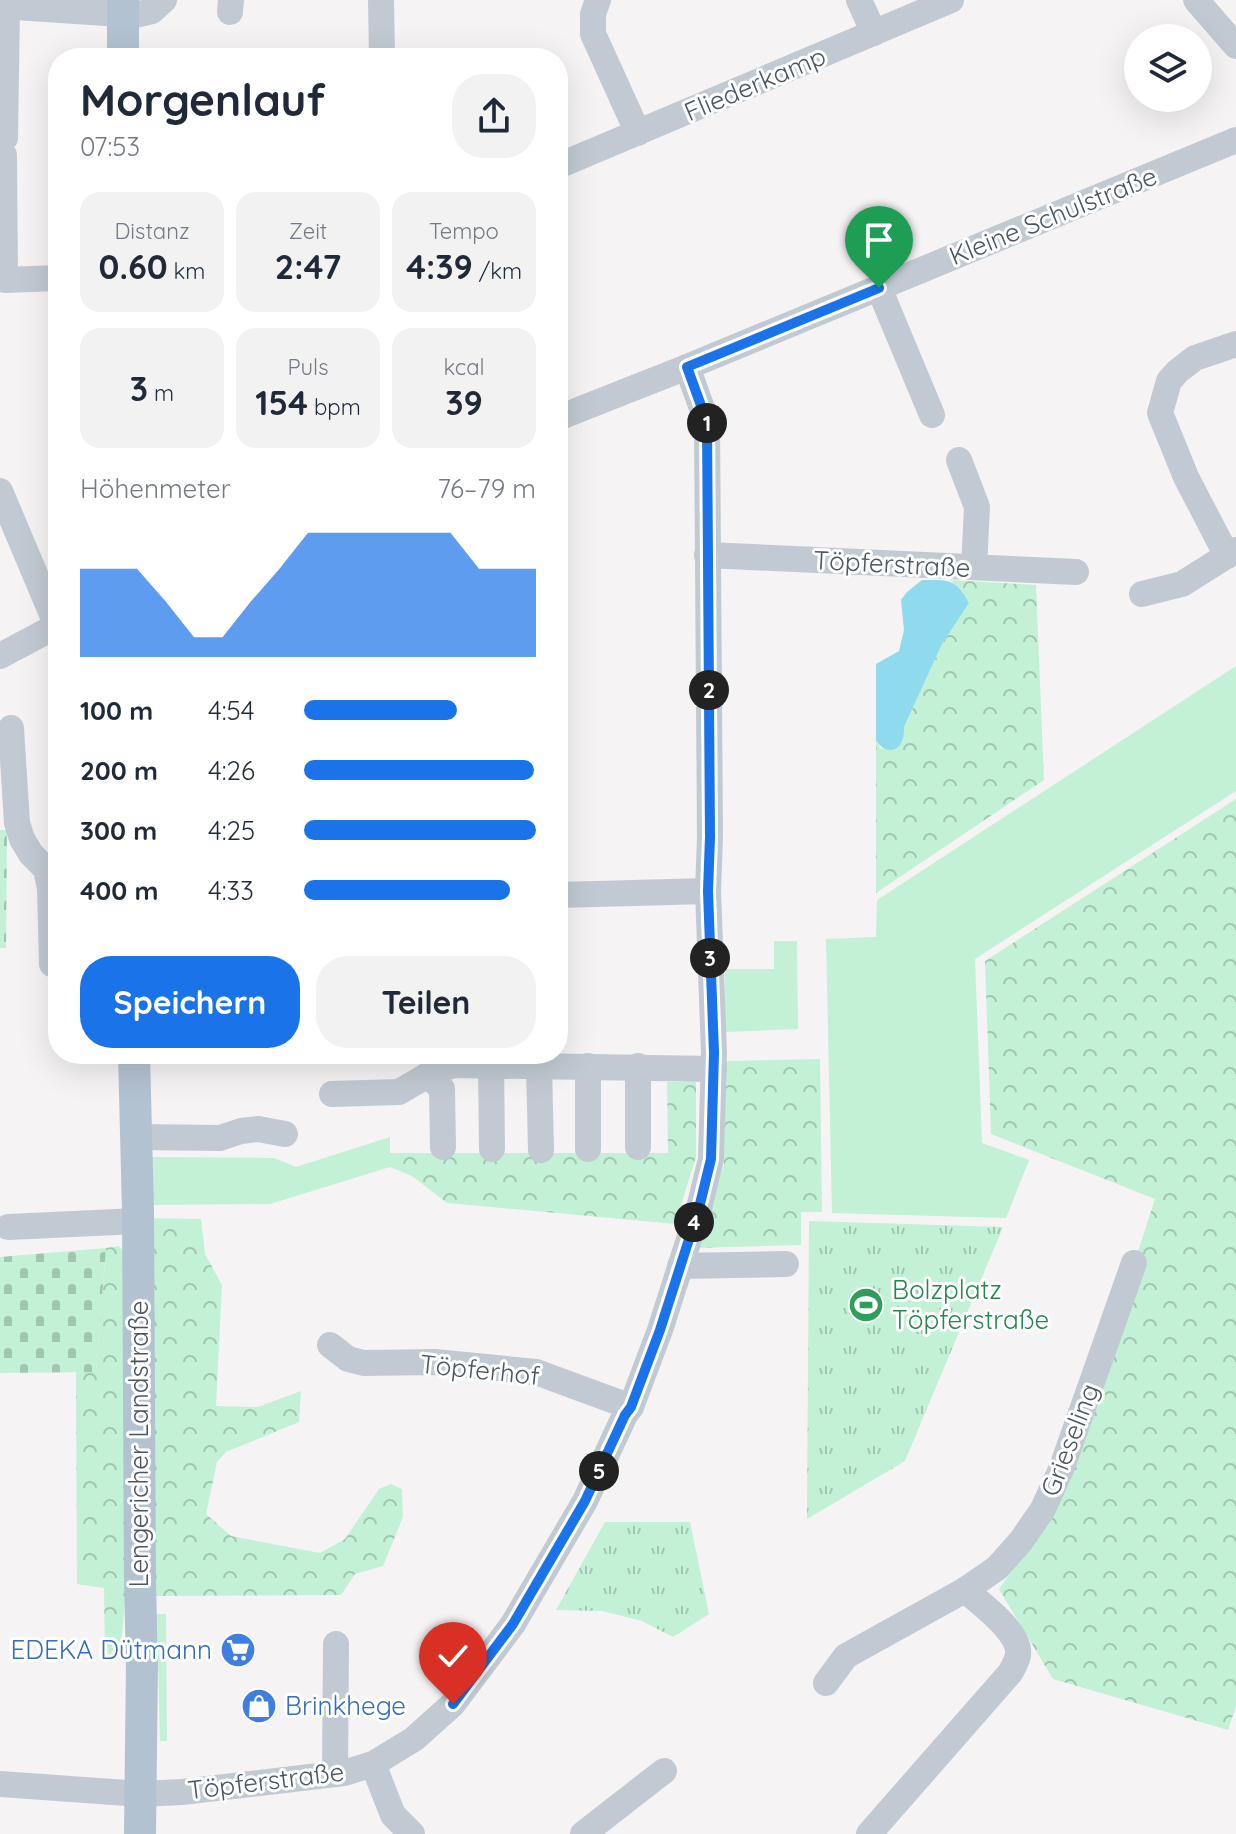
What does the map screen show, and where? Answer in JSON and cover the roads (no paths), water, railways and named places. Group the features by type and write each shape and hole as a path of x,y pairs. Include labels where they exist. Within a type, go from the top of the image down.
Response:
{"main road":[{"path":"123,7 123,48"},
{"name":"Lengericher Landstraße","path":"134,1064 142,1664 140,1834"}],"street":[{"path":"48,278 5,280 4,6 123,7 135,15 152,11 164,0"},
{"path":"381,0 382,48"},
{"path":"598,0 593,14 593,34 638,133"},
{"path":"859,0 874,33"},
{"name":"Fliederkamp","path":"568,162 951,0"},
{"path":"1196,0 1236,46"},
{"name":"Kleine Schulstraße","path":"568,414 1236,140"},
{"path":"879,288 932,415"},
{"path":"1142,594 1182,584 1231,553 1186,477 1160,413 1169,381 1178,371 1195,358 1236,344"},
{"name":"Töpferstraße","path":"0,1784 141,1794 182,1792 344,1773 373,1764 414,1739 453,1704 513,1624 585,1501 631,1407 660,1330 699,1208 711,1159 714,1069 708,891 707,422 687,367"},
{"path":"959,460 977,507 974,567"},
{"path":"0,491 48,605"},
{"name":"Töpferstraße","path":"707,555 1076,572"},
{"path":"0,656 48,631"},
{"path":"11,728 17,823 22,839 46,869 48,878"},
{"path":"568,895 708,891"},
{"path":"332,1094 399,1092 453,1065 714,1069"},
{"path":"491,1065 492,1149"},
{"path":"539,1066 541,1150"},
{"path":"588,1066 588,1149"},
{"path":"638,1066 638,1147"},
{"path":"428,1075 442,1089 443,1147"},
{"path":"136,1137 220,1138 258,1129 285,1134"},
{"path":"8,1227 138,1221"},
{"name":"Grieseling","path":"826,1683 846,1656 965,1590 997,1568 1021,1541 1043,1509 1062,1467 1134,1263"},
{"path":"680,1266 786,1264"},
{"name":"Töpferhof","path":"330,1345 348,1359 364,1363 435,1362 536,1372 631,1407"},
{"path":"869,1834 1010,1673 1018,1656 1016,1640 1004,1625 965,1590"},
{"path":"335,1774 336,1644"},
{"path":"373,1764 393,1815 412,1834"},
{"path":"583,1834 664,1771"}],"water":[{"path":"922,580 950,582 960,589 969,603 942,644 904,727 902,741 889,750 876,740 876,664 899,651 904,630 901,600"}],"place":[{"name":"Bolzplatz Töpferstraße","path":"866,1305"},
{"name":"EDEKA Dütmann","path":"238,1650"},
{"name":"Brinkhege","path":"259,1706"}]}
